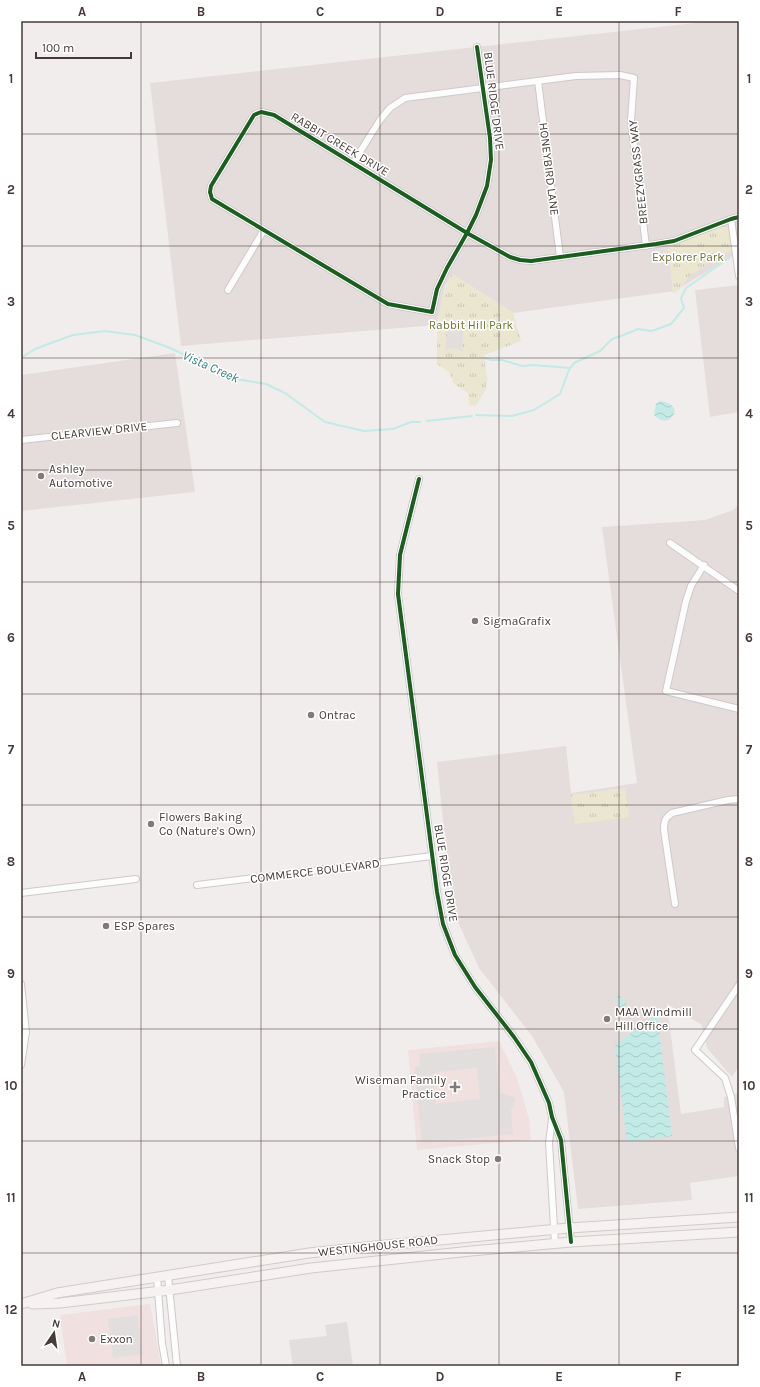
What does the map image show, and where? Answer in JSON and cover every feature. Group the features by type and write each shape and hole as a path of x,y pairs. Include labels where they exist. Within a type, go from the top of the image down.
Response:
{"main road":[{"name":"WESTINGHOUSE ROAD","path":"21,1304 57,1293 310,1253 554,1229 739,1217"},
{"name":"WESTINGHOUSE ROAD","path":"21,1304 60,1304 158,1292 311,1268 470,1251 571,1242 739,1232"}],"street":[{"name":"BLUE RIDGE DRIVE","path":"432,312 437,289 446,268 476,215 486,186 492,160 477,47"},
{"name":"BREEZYGRASS WAY","path":"353,164 380,120 390,108 405,98 576,76 620,75 634,78 631,121 646,246"},
{"name":"HONEYBIRD LANE","path":"538,81 560,257"},
{"name":"RABBIT CREEK DRIVE","path":"432,312 388,304 212,199 210,192 211,186 254,114 261,112 274,115 467,233 510,257 520,260 531,261 674,241 739,217"},
{"path":"731,219 739,276"},
{"path":"228,290 264,230"},
{"name":"CLEARVIEW DRIVE","path":"21,440 177,423"},
{"name":"BLUE RIDGE DRIVE","path":"419,479 400,555 398,594 432,856 443,924 455,954 475,987 514,1037 531,1062 549,1104 552,1117 561,1140 571,1242"},
{"path":"670,543 704,565 739,591"},
{"path":"704,565 691,586 686,601 666,691 739,709"},
{"path":"675,904 664,830 666,817 672,813 728,800 739,799"},
{"name":"COMMERCE BOULEVARD","path":"197,885 432,856"},
{"path":"21,893 136,879"},
{"path":"21,984 26,1032 21,1065"},
{"path":"739,985 695,1050 725,1078 731,1097 739,1148"},
{"name":"BLUE RIDGE DRIVE","path":"552,1117 549,1143 555,1244"},
{"path":"168,1276 177,1366"},
{"path":"157,1277 166,1366"}],"shaded area":[{"path":"713,21 739,21 739,252 675,291 513,313 452,274 445,287 437,325 181,346 150,83"},
{"path":"739,285 739,412 710,417 695,290"},
{"path":"452,326 458,326 463,329 462,352 458,349 451,348 446,351 447,329"},
{"path":"175,353 195,492 21,511 21,375"},
{"path":"739,504 739,1066 732,1077 707,1048 702,1025 667,1004 681,1114 724,1107 724,1097 739,1093 739,1176 690,1183 692,1200 578,1209 564,1092 532,1036 479,968 457,920 445,840 437,762 566,746 571,793 637,783 602,527 705,520 733,510"},
{"path":"499,1041 517,1078 529,1119 531,1140 417,1150 408,1050"},
{"path":"495,1047 499,1092 516,1098 511,1111 513,1134 422,1143 414,1067 420,1066 419,1054","holes":["477,1068 480,1099 436,1104 433,1075 437,1072"]},
{"path":"150,1304 161,1366 67,1366 60,1315"},
{"path":"137,1315 143,1354 113,1358 108,1319"},
{"path":"347,1322 353,1366 293,1366 289,1340 327,1336 325,1325"}],"green space":[{"name":"Explorer Park","path":"722,226 726,226 730,231 732,251 720,254 688,278 679,290 673,294 668,247"},
{"name":"Rabbit Hill Park","path":"452,274 513,313 521,341 484,355 487,379 486,389 476,406 469,405 468,393 454,384 449,372 437,364 439,318 443,296"},
{"path":"625,788 629,817 575,824 571,795"}],"water":[{"path":"660,401 668,403 673,407 673,416 670,419 660,419 654,415 656,404"},
{"path":"619,995 627,1004 622,1008 617,1006 620,1004 615,998"},
{"path":"657,1014 672,1136 627,1142 615,1045"}],"waterway":[{"name":"Vista Creek","path":"476,415 512,416 534,410 560,394 569,370 574,363 600,351 612,339 638,329 652,331 671,324 684,308 681,298 686,288 729,258"},
{"name":"Vista Creek","path":"21,358 35,349 73,335 105,331 135,335 170,348 236,379 266,384 285,393 325,422 364,431 393,429 411,422 420,422"},
{"path":"484,358 502,360 522,366 533,365 570,368"},
{"name":"Vista Creek","path":"427,421 472,416"}],"cycle path":[{"path":"477,47 490,138 491,160 487,186 476,215 467,233 447,268 437,289 432,312 388,304 212,199 210,192 211,186 254,115 261,112 274,115 467,233 510,257 520,260 531,261 674,241 739,217"},
{"path":"419,479 400,555 398,594 437,892 443,924 455,955 475,987 514,1037 531,1062 549,1103 552,1117 561,1140 571,1242"}],"place":[{"name":"Ashley Automotive","path":"41,476"},
{"name":"SigmaGrafix","path":"475,621"},
{"name":"Ontrac","path":"311,715"},
{"name":"Flowers Baking Co (Nature's Own)","path":"151,824"},
{"name":"ESP Spares","path":"106,926"},
{"name":"MAA Windmill Hill Office","path":"607,1019"},
{"name":"Wiseman Family Practice","path":"455,1087"},
{"name":"Snack Stop","path":"498,1159"},
{"name":"Exxon","path":"92,1339"}]}
